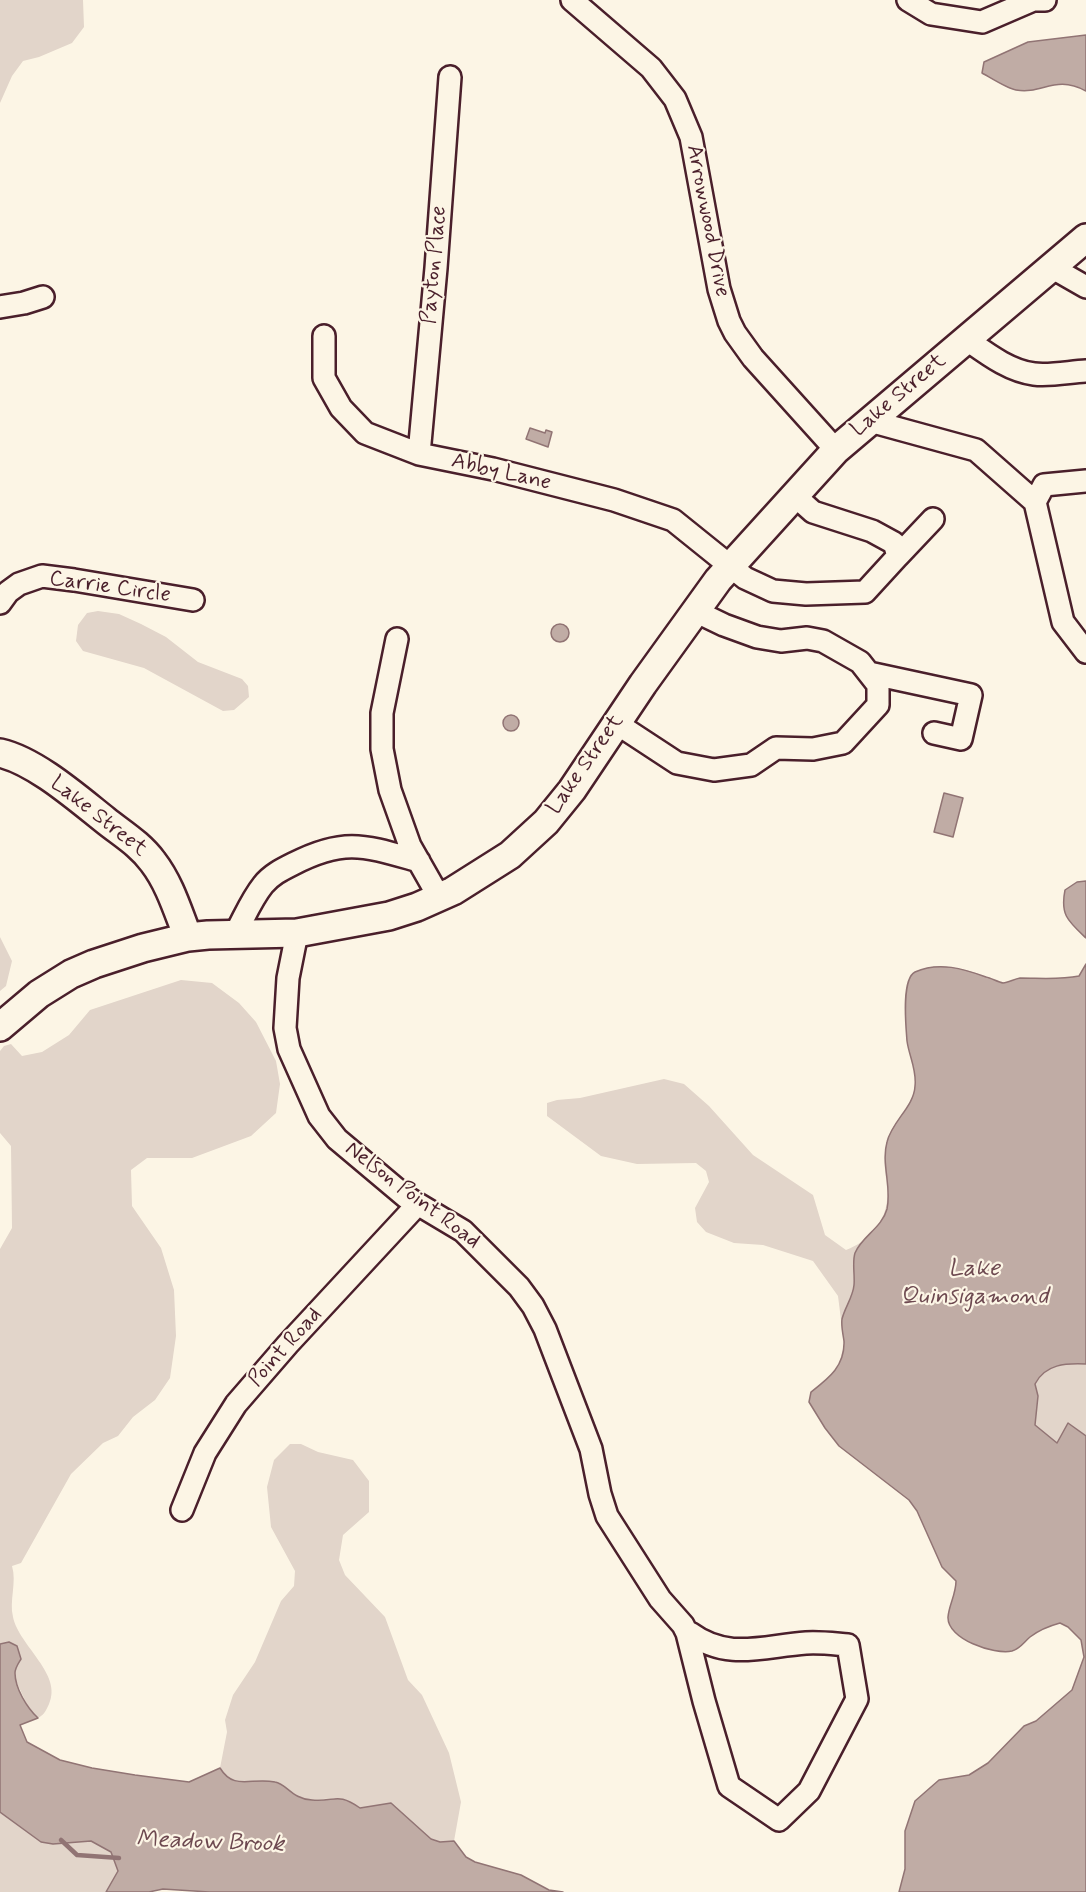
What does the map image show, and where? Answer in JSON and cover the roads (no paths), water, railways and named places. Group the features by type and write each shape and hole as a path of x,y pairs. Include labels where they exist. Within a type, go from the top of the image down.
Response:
{"main road":[{"name":"Lake Street","path":"0,753 37,769 81,800 146,852 158,868 188,937 297,933 389,916 440,897 499,863 534,833 572,790 616,723 729,567 836,450 1086,238"},
{"path":"0,1027 39,994 71,974 143,948 188,937"}],"street":[{"name":"Arrowwood Drive","path":"572,0 651,68 675,99 691,137 719,289 729,321 753,358 836,450"},
{"path":"908,0 931,14 982,22 1033,0 1045,0"},
{"name":"Payton Place","path":"418,454 437,258 450,77"},
{"path":"1051,267 1086,286"},
{"path":"0,307 43,297"},
{"name":"Abby Lane","path":"324,336 324,378 341,408 365,433 418,454 493,469 614,500 673,520 729,567 745,578 773,591 806,594 865,592 933,519"},
{"path":"966,339 994,358 1026,373 1086,371"},
{"path":"870,421 976,450 1035,502 1063,622 1086,652"},
{"path":"1035,502 1044,485 1086,481"},
{"path":"794,495 813,512 872,531 894,543 898,556"},
{"name":"Carrie Circle","path":"0,603 8,592 19,584 42,576 193,600"},
{"path":"616,723 677,763 714,771 751,765 776,748 813,749 843,743 878,705 878,685 860,662 823,641 807,638 781,641 758,637 724,625 695,611"},
{"path":"397,639 382,713 382,749 390,790 410,846 440,897"},
{"path":"869,673 971,695 962,739 934,733"},
{"path":"235,934 262,886 273,875 327,849 346,846 369,847 419,861"},
{"name":"Nelson Point Road","path":"297,933 288,978 285,1028 289,1048 319,1116 337,1139 417,1205 464,1231 519,1287 533,1306 545,1329 591,1449 600,1494 607,1515 660,1599 687,1633 729,1786 779,1820 809,1791 857,1699 848,1645 809,1642 738,1650 715,1647 687,1633"},
{"name":"Point Road","path":"182,1510 205,1454 236,1404 288,1344 417,1205"}],"water":[{"path":"1086,35 1086,91 1066,84 1034,90 1016,90 982,73 984,62 1028,42"},
{"path":"530,428 545,433 546,430 552,432 548,447 526,439"},
{"path":"560,624 566,627 569,633 566,639 560,642 554,639 551,633 554,627"},
{"path":"508,715 514,715 519,723 517,729 508,731 503,726 503,720"},
{"path":"944,793 963,798 953,837 934,832"},
{"path":"1086,881 1086,938 1067,917 1064,899 1065,890 1077,882"},
{"name":"Lake Quinsigamond","path":"1086,964 1086,1364 1057,1366 1039,1377 1035,1384 1038,1396 1035,1425 1057,1443 1068,1423 1086,1436 1086,1892 899,1892 905,1869 905,1831 915,1801 939,1780 969,1775 988,1763 1024,1726 1036,1721 1072,1690 1084,1657 1081,1640 1068,1627 1060,1623 1037,1632 1020,1647 1004,1652 973,1644 955,1632 948,1617 956,1581 942,1567 917,1511 909,1500 839,1446 809,1402 811,1392 835,1371 842,1358 844,1341 842,1319 853,1289 855,1253 881,1222 887,1209 885,1150 893,1127 911,1101 915,1086 905,1015 906,993 911,976 924,969 951,967 1003,983 1020,978 1079,976"},
{"path":"9,1642 17,1646 21,1659 15,1673 19,1691 38,1718 20,1725 27,1742 60,1760 92,1768 189,1782 220,1768 231,1779 244,1782 279,1783 305,1799 341,1799 360,1808 391,1803 431,1839 440,1842 454,1841 466,1857 475,1862 521,1875 549,1890 563,1892 209,1892 163,1889 149,1892 106,1892 118,1871 111,1852 91,1841 53,1844 41,1842 0,1812 0,1644"}],"waterway":[{"name":"Meadow Brook","path":"61,1840 77,1855 119,1858"}]}
